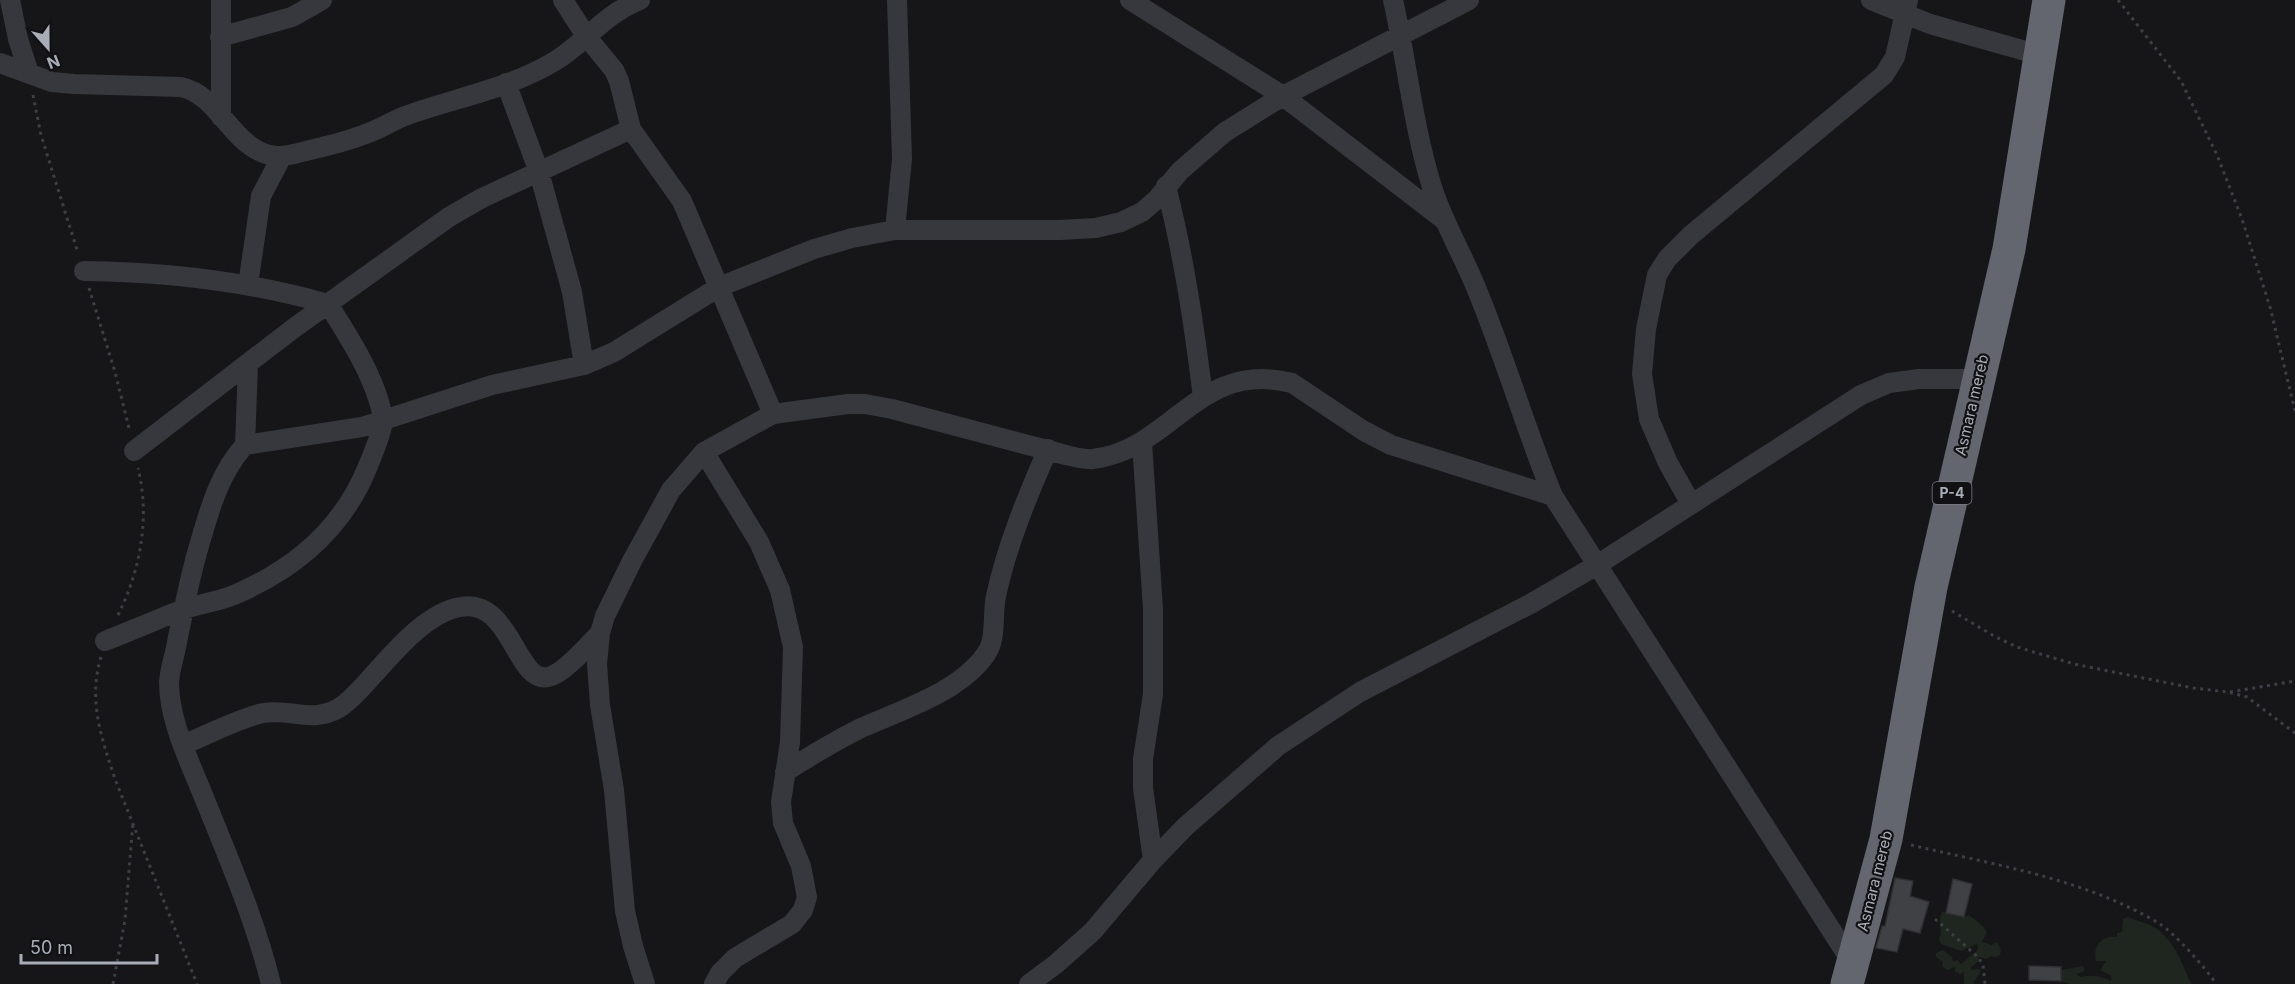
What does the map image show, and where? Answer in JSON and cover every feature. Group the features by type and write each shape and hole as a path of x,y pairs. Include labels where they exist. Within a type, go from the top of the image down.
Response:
{"highway":[{"name":"Asmara mereb","path":"1850,974 1886,839 1931,587 1977,379 2009,249 2049,0"}],"street":[{"path":"10,0 18,39 29,73"},
{"path":"220,117 221,0"},
{"path":"220,37 292,17 322,0"},
{"path":"563,0 616,76 631,129 682,201 772,414"},
{"path":"0,63 52,82 192,89 257,149 267,154 282,156 347,141 405,116 506,83 553,62 603,21 640,0"},
{"path":"895,230 902,159 897,0"},
{"path":"1130,0 1283,96 1443,219"},
{"path":"1393,0 1420,144 1443,219 1479,293 1531,441 1553,496 1850,974"},
{"path":"271,984 264,956 237,879 183,745 172,705 169,681 198,549 223,476 234,457 245,445 362,427 492,385 584,365 614,352 719,287 814,249 852,238 895,230 1028,231 1096,228 1122,222 1142,212 1157,199 1180,171 1225,132 1283,96 1469,0"},
{"path":"1871,0 1906,7 2040,55"},
{"path":"1691,504 1668,463 1649,419 1642,374 1646,329 1657,275 1667,259 1691,236 1884,75 1895,57 1906,7"},
{"path":"506,83 539,172 572,292 584,365"},
{"path":"135,451 294,328 449,217 482,198 631,129"},
{"path":"248,285 261,196 282,156"},
{"path":"1166,186 1190,294 1203,397"},
{"path":"84,271 134,271 184,275 248,285 328,304 348,335 374,388 383,421 356,494 333,528 296,560 266,579 232,596 183,609 105,641"},
{"path":"245,445 248,365"},
{"path":"645,984 633,946 624,901 614,790 600,705 597,664 600,633 605,616 632,561 672,490 704,452 772,414 837,405 865,404 1066,455 1092,459 1121,452 1142,442 1185,408 1217,388 1241,381 1265,379 1292,383 1364,432 1390,445 1553,496"},
{"path":"1029,984 1094,931 1153,860 1186,826 1246,773 1278,746 1360,692 1532,603 1597,565 1861,395 1888,382 1919,379 1977,379"},
{"path":"1142,442 1153,609 1153,694 1143,759 1143,788 1153,860"},
{"path":"786,772 823,748 943,691 967,674 987,654 992,641 995,598 1005,560 1025,503 1048,449"},
{"path":"704,452 759,542 780,590 793,647 790,742 780,802 783,823 801,866 807,897 804,910 792,924 735,958 720,973 714,984"},
{"path":"183,745 262,713 322,715 340,707 420,627 440,613 461,607 480,606 497,620 526,664 537,676 547,678 558,673 600,633"}],"path":[{"path":"2118,0 2181,81 2217,155 2242,219 2270,308 2295,411"},
{"path":"29,73 41,135 115,372 144,493 144,532 122,607 105,641 96,674 94,698 104,744 115,779 197,984"},
{"path":"1931,587 1952,611 1994,636 2018,647 2074,664 2247,697 2295,733"},
{"path":"2228,692 2295,681"},
{"path":"113,984 125,920 133,821"},
{"path":"1886,839 2009,868 2103,895 2162,925 2209,973 2216,984"},
{"path":"1935,919 1978,957 1983,965 1985,984"}],"shaded area":[{"path":"1942,912 1964,917 1969,915 1987,932 1982,942 1992,945 1997,942 2001,950 2000,955 1996,957 1986,959 1979,957 1978,962 1971,967 1971,970 1980,969 1973,983 1976,984 1964,984 1964,972 1960,974 1955,971 1955,967 1947,970 1942,966 1943,962 1936,957 1936,953 1943,950 1952,957 1953,962 1957,960 1961,964 1977,951 1978,947 1977,944 1961,951 1941,944 1939,939"},
{"path":"2128,917 2150,925 2165,936 2176,951 2191,984 2070,984 2061,981 2061,970 2083,966 2085,971 2077,974 2080,977 2096,976 2110,981 2112,979 2110,975 2100,970 2106,961 2096,961 2095,951 2103,940 2117,937 2117,933 2122,932 2123,919"}],"building":[{"path":"1895,878 1913,881 1910,896 1929,902 1920,933 1903,929 1897,952 1876,948 1882,926 1885,926"},
{"path":"1953,879 1972,884 1964,917 1946,913"},
{"path":"2029,966 2061,967 2061,981 2029,980"}]}
